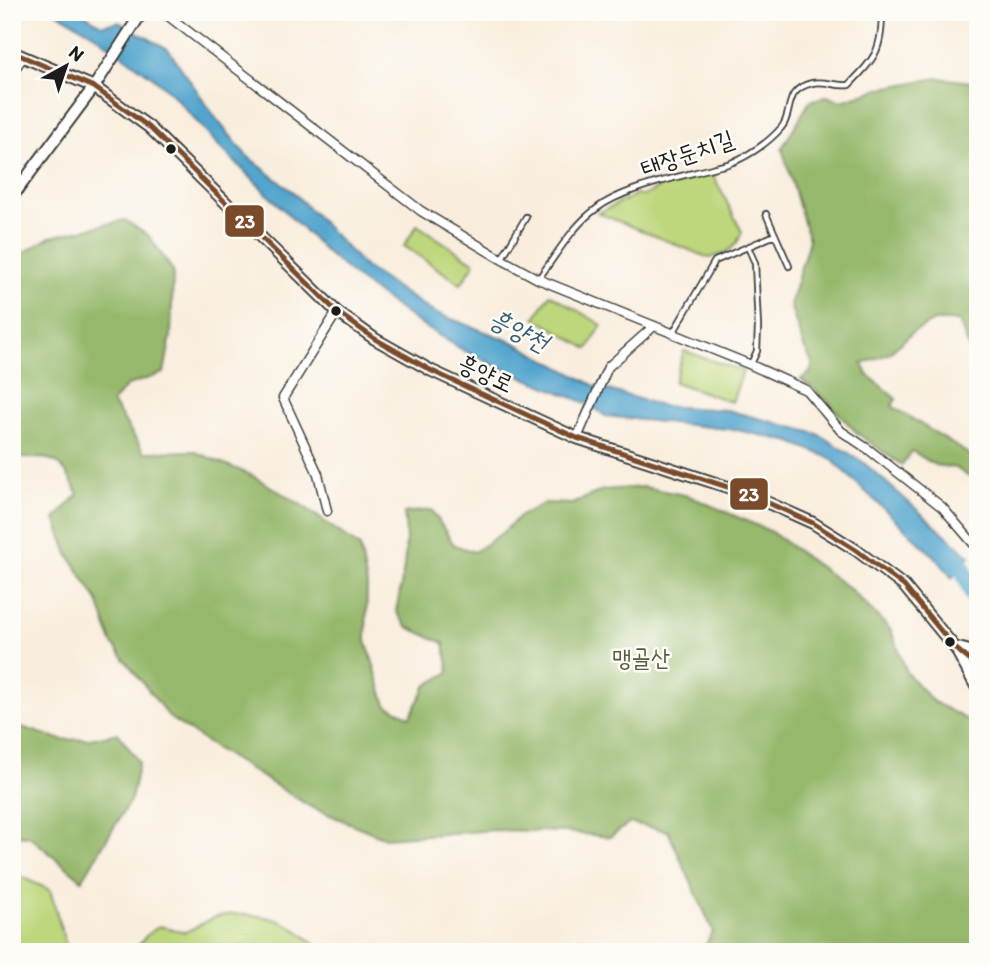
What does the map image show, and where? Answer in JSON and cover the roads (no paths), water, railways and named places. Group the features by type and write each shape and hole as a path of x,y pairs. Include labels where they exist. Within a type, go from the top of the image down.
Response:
{"street":[{"path":"12,197 94,87 142,12"},
{"path":"163,12 421,211 501,259 538,279 806,390 841,431 942,507 978,549"},
{"path":"12,73 18,55"},
{"name":"흥양로","path":"18,55 94,87 149,127 337,312 375,339 432,371 577,438 747,493 813,523 856,550 904,586 955,648 978,667"},
{"path":"327,511 318,474 283,398 337,312"},
{"path":"577,438 608,367 654,326"},
{"path":"955,648 978,653"},
{"path":"955,648 978,690"}],"lane":[{"name":"태장둔치길","path":"538,279 574,230 596,209 619,196 733,163 764,143 783,126 789,102 800,87 814,82 849,85 877,52 881,41 883,12"},
{"path":"766,215 789,265"},
{"path":"501,259 526,217"},
{"path":"672,333 715,261 775,235"},
{"path":"748,247 755,264 758,327 757,351 751,365"}],"water":[{"path":"56,12 80,12 102,25 119,22 168,49 218,121 246,155 293,192 365,267 433,312 515,343 595,386 662,406 727,410 818,434 863,462 970,556 952,578 938,560 830,458 791,442 737,430 605,416 591,405 463,350 417,322 360,281 328,254 154,78 95,35"}],"waterway":[{"name":"흥양천","path":"945,550 962,567 978,606"}],"park label":[{"name":"맹골산","path":"641,657"}]}
